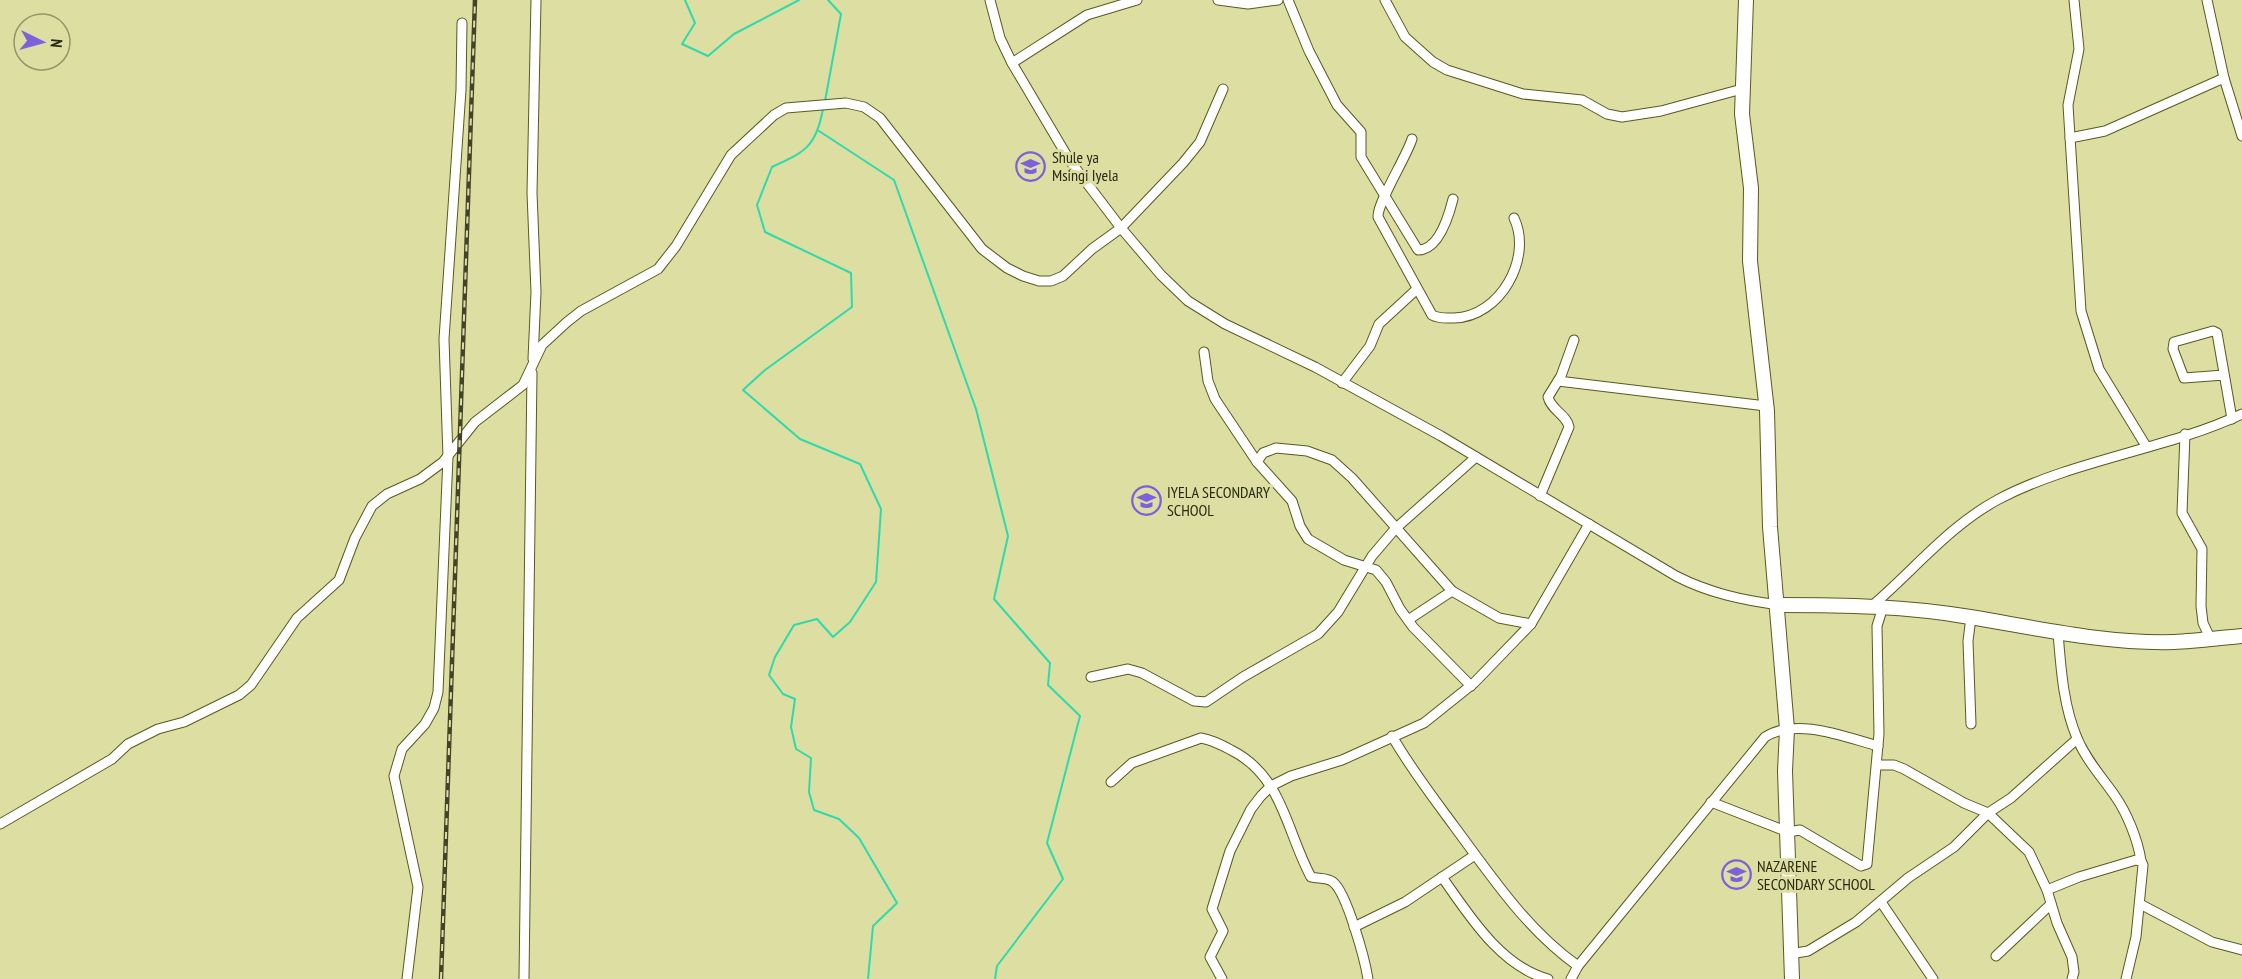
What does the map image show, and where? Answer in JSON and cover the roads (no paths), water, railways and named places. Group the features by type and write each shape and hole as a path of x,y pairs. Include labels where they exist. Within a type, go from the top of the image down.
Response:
{"street":[{"path":"524,979 530,430 536,292 532,193 536,0"},
{"path":"990,0 1000,38 1012,63 1070,161 1121,228 1161,275 1206,314 1342,383 1476,456 1540,496 1699,587 1740,599 1779,605 1878,606 1971,617 2058,633 2173,642 2242,636"},
{"path":"1012,63 1087,15 1137,0"},
{"path":"1218,0 1248,4 1278,0"},
{"path":"1288,0 1309,51 1337,105 1361,132 1361,157 1411,242 1421,250 1435,240 1443,228 1453,199"},
{"path":"1385,0 1405,37 1432,62 1447,70 1523,94 1575,99 1608,114 1622,117 1661,111 1742,89"},
{"path":"1746,0 1742,89 1751,188 1750,261 1766,406 1770,527 1779,605 1779,656 1787,729 1785,771 1792,979"},
{"path":"2073,0 2079,49 2068,95 2081,311 2099,369 2146,446"},
{"path":"2207,0 2224,78 2242,136"},
{"path":"407,979 418,887 394,776 402,750 425,724 434,708 438,692 448,457 444,339 461,90 462,22"},
{"path":"2070,138 2105,131 2224,78"},
{"path":"0,824 112,759 128,744 158,729 184,722 245,691 297,618 339,580 355,538 372,506 387,494 425,476 448,457 476,422 518,390 542,345 581,311 658,269 676,246 731,155 747,137 786,108 831,102 864,107 880,118 982,249 1007,268 1039,281 1063,276 1092,249 1121,228 1195,150 1223,89"},
{"path":"1412,139 1386,196 1379,206 1378,217 1428,311 1436,317 1459,318 1483,310 1495,300 1512,278 1520,237 1514,219"},
{"path":"1342,383 1370,346 1379,324 1417,290"},
{"path":"2224,375 2184,378 2173,349 2174,342 2213,331 2217,333 2232,419"},
{"path":"1540,496 1569,427 1566,420 1549,401 1549,394 1558,381 1574,340"},
{"path":"1204,352 1208,381 1215,399 1257,462 1292,501 1300,526 1308,539 1344,560 1376,570 1386,582 1408,620 1471,686"},
{"path":"1558,381 1766,406"},
{"path":"1711,802 1788,832 1800,830 1864,866 1868,860 1872,829 1877,765 1878,606 1939,542 1961,524 2000,499 2041,482 2242,414"},
{"path":"2185,434 2182,513 2202,549 2201,606 2203,622 2210,638"},
{"path":"1257,462 1263,453 1276,448 1307,451 1332,460 1352,478 1452,591 1499,618 1531,624"},
{"path":"1091,677 1128,669 1142,673 1194,701 1206,702 1243,677 1318,634 1346,601 1367,566 1395,529 1476,456"},
{"path":"1222,979 1210,957 1223,931 1212,909 1223,867 1251,809 1271,786 1363,752 1392,736 1424,723 1471,686 1531,624 1589,524"},
{"path":"1408,620 1452,591"},
{"path":"1971,617 1968,641 1971,724"},
{"path":"2058,633 2063,688 2077,739 2095,771 2117,798 2139,849 2143,865 2140,904 2126,979"},
{"path":"1571,979 1578,966 1711,802 1765,738 1775,730 1827,733 1878,746"},
{"path":"1392,736 1418,780 1511,903 1553,946 1578,966"},
{"path":"1111,782 1132,763 1201,738 1242,756 1257,767 1271,786 1293,830 1309,874 1312,878 1334,882 1354,927 1368,979"},
{"path":"1790,954 1808,951 1834,937 1881,902 1908,878 1954,847 1988,813 2011,798 2077,739"},
{"path":"1877,765 1894,765 1904,769 1964,803 1988,813 2029,852 2047,890 2074,963 2072,979"},
{"path":"1354,927 1405,902 1475,855"},
{"path":"2047,890 2103,869 2141,861"},
{"path":"1442,877 1476,923 1531,979"},
{"path":"1881,902 1933,979"},
{"path":"1996,956 2051,904"},
{"path":"2140,904 2212,942 2242,950"},
{"path":"1521,969 1548,979"}],"waterway":[{"path":"685,0 695,23 682,44 708,56 734,34 799,0"},
{"path":"825,101 841,14 828,0"},
{"path":"823,109 817,132 807,147 772,167 757,205 765,232 851,273 852,307 765,370 743,390 800,439 860,464 881,509 876,582 850,622 833,637 817,619 794,625 775,657 769,675 783,694 795,699 791,727 796,749 811,758 809,792 814,810 839,819 859,838 897,903 873,926 868,979"},
{"path":"819,131 894,180 976,409 1008,536 994,599 1050,663 1048,685 1080,716 1047,843 1063,879 997,966 995,979"}],"railway":[{"path":"441,979 475,0"}],"place":[{"name":"Shule ya Msingi Iyela","path":"1031,166"},
{"name":"IYELA SECONDARY SCHOOL","path":"1146,501"},
{"name":"NAZARENE SECONDARY SCHOOL","path":"1736,875"}]}
